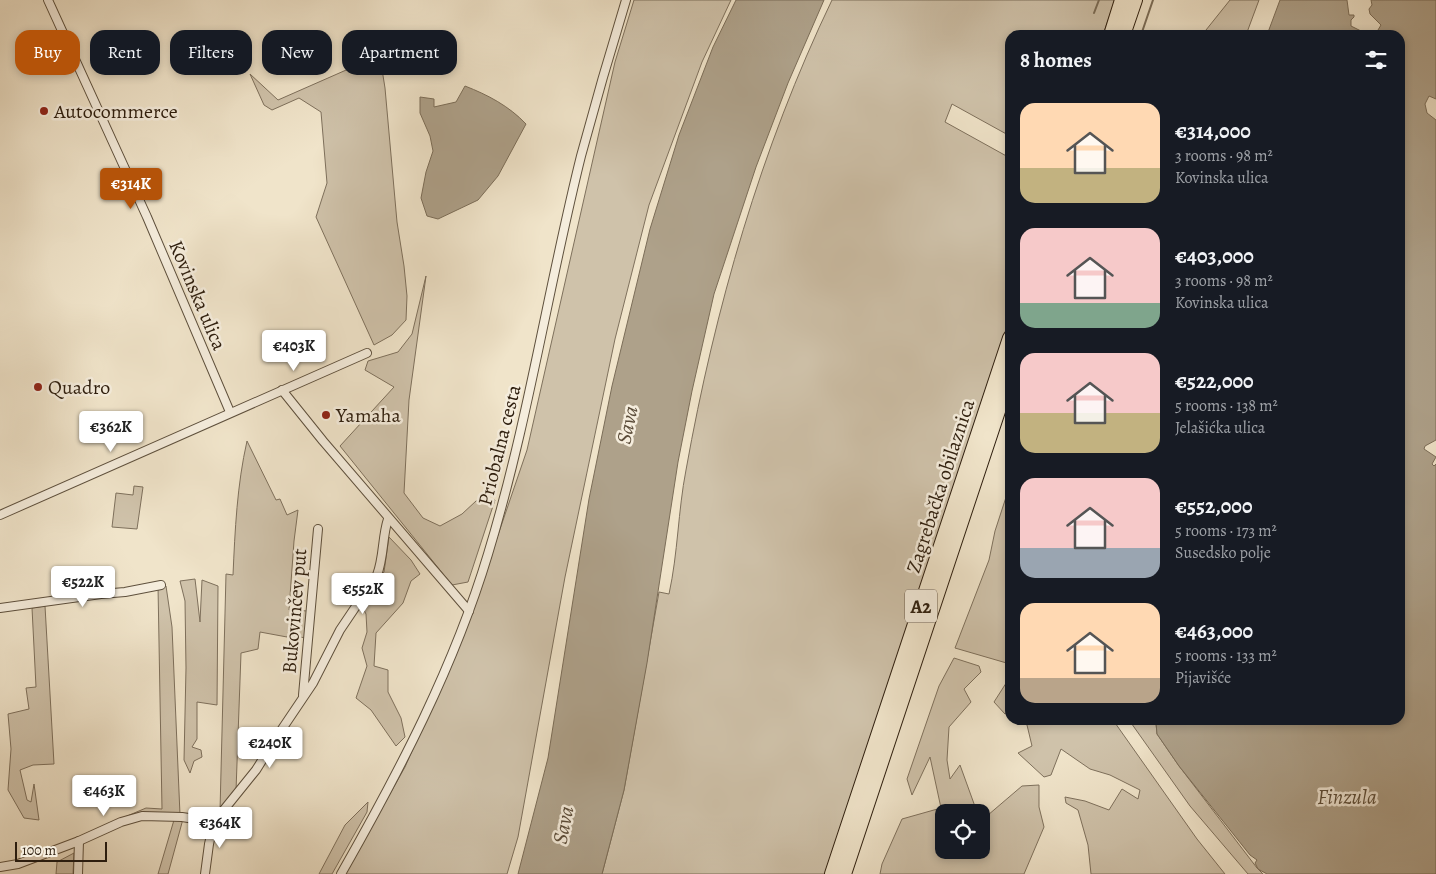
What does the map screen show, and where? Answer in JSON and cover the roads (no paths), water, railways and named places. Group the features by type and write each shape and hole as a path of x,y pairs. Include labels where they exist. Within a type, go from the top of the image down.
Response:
{"highway":[{"path":"1113,30 1122,0"},
{"path":"1125,30 1135,0"},
{"name":"Zagrebačka obilaznica","path":"832,874 1005,353"},
{"name":"Zagrebačka obilaznica","path":"844,874 1005,390"}],"street":[{"name":"Kovinska ulica","path":"48,0 147,217 230,412"},
{"name":"Priobalna cesta","path":"341,874 416,735 469,611 488,556 514,461 581,157 626,0"},
{"path":"0,515 367,353"},
{"path":"282,390 388,519 469,611"},
{"path":"205,874 214,822 248,782 313,683 340,630 377,575 388,519"},
{"name":"Bukovinčev put","path":"303,697 318,528"},
{"path":"0,608 125,592 161,584"},
{"path":"0,867 18,864 79,841 121,822 142,816 158,818 182,817 214,822"},
{"path":"78,874 79,841"}],"water":[{"name":"Sava","path":"736,0 824,0 788,83 756,167 714,294 678,462 647,663 624,790 602,874 518,874 548,758 589,499 612,386 650,229 679,135 713,47"},
{"path":"1280,0 1347,0 1349,15 1354,15 1351,20 1351,26 1359,30 1269,30"},
{"name":"Finzula","path":"1371,0 1436,0 1436,99 1429,96 1425,104 1427,113 1436,120 1436,440 1425,446 1424,449 1436,457 1432,464 1434,466 1436,464 1436,874 1267,874 1258,869 1255,863 1257,860 1250,855 1179,766 1157,734 1156,725 1405,725 1405,30 1378,30 1381,25 1370,14 1369,9 1372,5"},
{"path":"465,86 498,102 526,124 498,176 478,200 438,219 427,216 421,198 426,172 433,151 430,136 420,113 420,97 434,99 434,107 456,102"}],"waterway":[{"path":"1094,13 1099,0"},
{"path":"1143,30 1153,0"}],"place":[{"name":"Autocommerce","path":"44,111"},
{"name":"Quadro","path":"38,387"},
{"name":"Yamaha","path":"326,415"}]}
